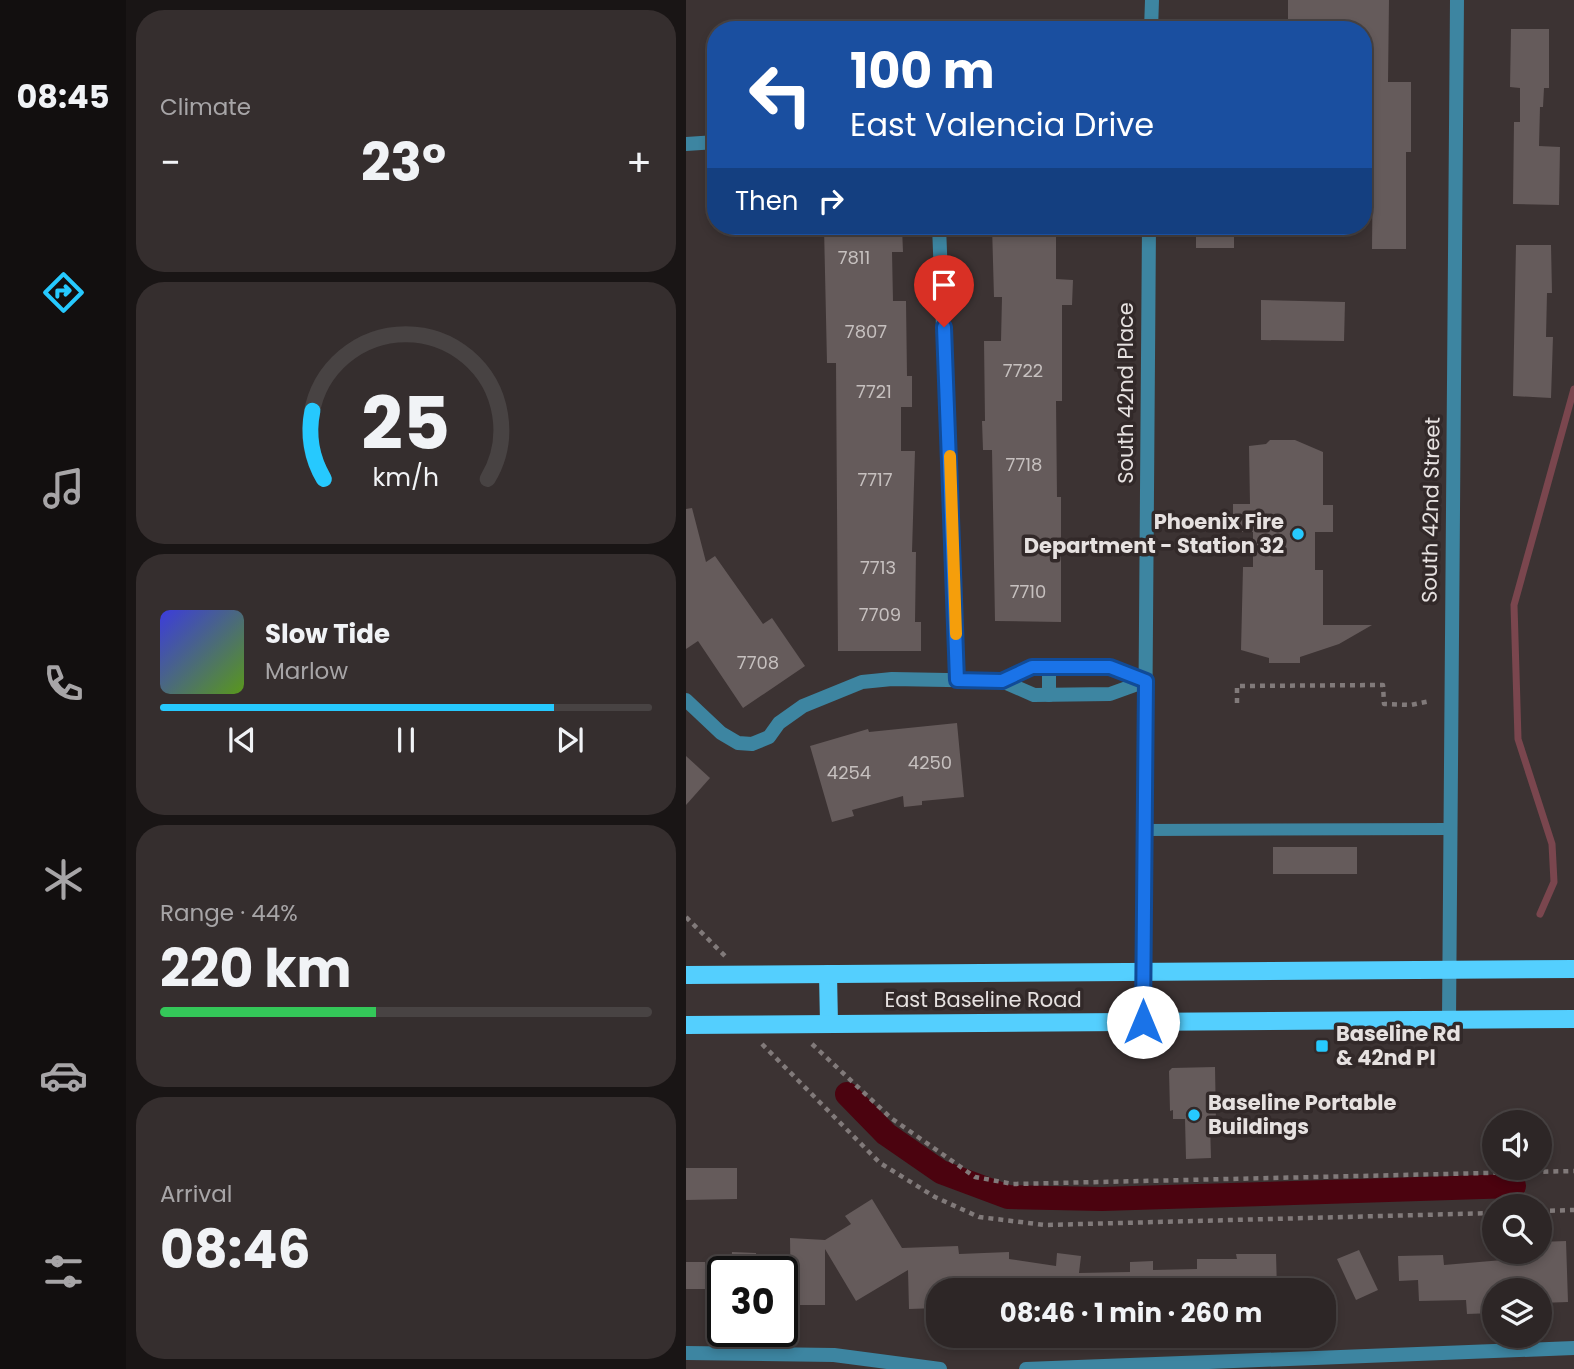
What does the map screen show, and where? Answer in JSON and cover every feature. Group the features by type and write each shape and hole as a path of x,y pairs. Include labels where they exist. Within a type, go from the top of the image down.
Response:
{"main road":[{"name":"East Baseline Road","path":"686,975 1574,969"},
{"path":"828,974 828,1023"},
{"name":"East Baseline Road","path":"686,1025 1574,1019"}],"street":[{"path":"1152,0 1152,21"},
{"name":"South 42nd Street","path":"1448,1020 1457,0"},
{"path":"686,144 707,143"},
{"path":"939,235 957,680"},
{"name":"South 42nd Place","path":"1143,1022 1149,235"},
{"path":"1002,681 1032,667 1110,667 1146,681"},
{"path":"1049,667 1049,695"},
{"path":"686,700 721,733 738,743 752,744 769,737 779,723 803,706 862,682 1002,681 1034,695 1049,695 1110,694 1146,681"},
{"path":"1026,1369 1218,1366 1574,1348"},
{"path":"686,1353 834,1355 940,1369"}],"lane":[{"path":"1144,830 1450,829"}],"path":[{"path":"1237,703 1237,685 1383,685 1384,704 1411,705 1430,701"},
{"path":"686,917 743,974"},
{"path":"794,1024 891,1118 975,1177 1013,1184 1574,1171"},
{"path":"771,1053 880,1163 934,1198 979,1217 1045,1225 1482,1213"},
{"path":"1552,1211 1574,1210"}],"building":[{"path":"1288,0 1389,0 1388,82 1411,82 1411,152 1406,152 1406,249 1372,249 1372,21 1288,21"},
{"path":"1511,29 1549,29 1549,88 1544,88 1543,107 1540,107 1539,146 1560,147 1559,205 1513,204 1514,122 1520,122 1520,88 1510,87"},
{"path":"824,235 902,235 903,252 892,252 893,301 906,301 907,376 912,376 912,407 901,407 901,451 915,451 912,552 916,552 915,622 921,622 921,651 838,651 836,363 827,363"},
{"path":"992,235 1056,235 1056,279 1073,280 1072,305 1062,305 1062,401 1056,401 1057,497 1061,497 1061,622 995,621 992,450 983,450 982,421 985,421 984,341 1001,341 1002,297 994,297"},
{"path":"1196,235 1234,235 1234,248 1196,248"},
{"path":"1516,245 1551,245 1552,293 1547,293 1546,337 1553,337 1551,398 1513,396"},
{"path":"1261,300 1345,302 1344,341 1261,340"},
{"path":"1270,440 1295,440 1323,452 1323,505 1333,505 1333,532 1315,532 1315,570 1323,570 1323,625 1372,625 1339,644 1300,657 1300,663 1269,663 1269,658 1241,650 1243,567 1253,567 1253,532 1233,532 1233,504 1250,504 1249,446 1266,444"},
{"path":"692,508 706,562 715,556 763,624 772,618 805,666 743,708 698,641 686,649 686,509"},
{"path":"957,723 964,797 922,801 922,805 904,807 903,796 852,810 854,816 832,822 810,746 868,729 869,732"},
{"path":"686,756 710,778 686,805"},
{"path":"1273,847 1357,847 1357,874 1273,874"},
{"name":"Baseline Portable Buildings","path":"1215,1067 1216,1123 1210,1124 1211,1158 1186,1159 1185,1119 1173,1119 1173,1110 1170,1111 1169,1071 1172,1068"},
{"path":"686,1168 737,1168 737,1199 686,1200"},
{"path":"872,1199 902,1248 958,1246 959,1254 1009,1252 1009,1259 1056,1266 1057,1253 1081,1256 1079,1273 1130,1272 1130,1262 1153,1261 1153,1270 1197,1269 1197,1259 1237,1259 1236,1254 1276,1254 1277,1278 926,1278 926,1308 909,1309 908,1270 856,1301 825,1249 825,1305 798,1305 798,1256 790,1256 790,1238 825,1240 851,1224 845,1216"},
{"path":"1566,1241 1568,1302 1552,1303 1552,1278 1482,1278 1482,1313 1467,1314 1466,1300 1419,1301 1418,1280 1399,1281 1398,1256 1443,1255 1444,1265 1482,1262 1482,1264 1552,1264 1552,1242"},
{"path":"1359,1250 1378,1290 1356,1300 1337,1259"},
{"path":"732,1252 756,1253 756,1256 732,1256"},
{"path":"686,1262 705,1262 705,1289 686,1289"}],"waterway":[{"path":"1540,914 1554,882 1552,844 1518,739 1514,605 1574,389"},
{"path":"847,1094 886,1134 941,1172 1008,1197 1102,1199 1514,1186"}],"slow traffic":[{"path":"950,456 956,634"}],"place":[{"name":"Phoenix Fire Department - Station 32","path":"1298,534"},
{"name":"Baseline Rd & 42nd Pl","path":"1322,1046"},
{"name":"Baseline Portable Buildings","path":"1194,1115"}],"route":[{"path":"944,327 957,680 1002,681 1032,667 1110,667 1146,681 1143,1022"}]}
